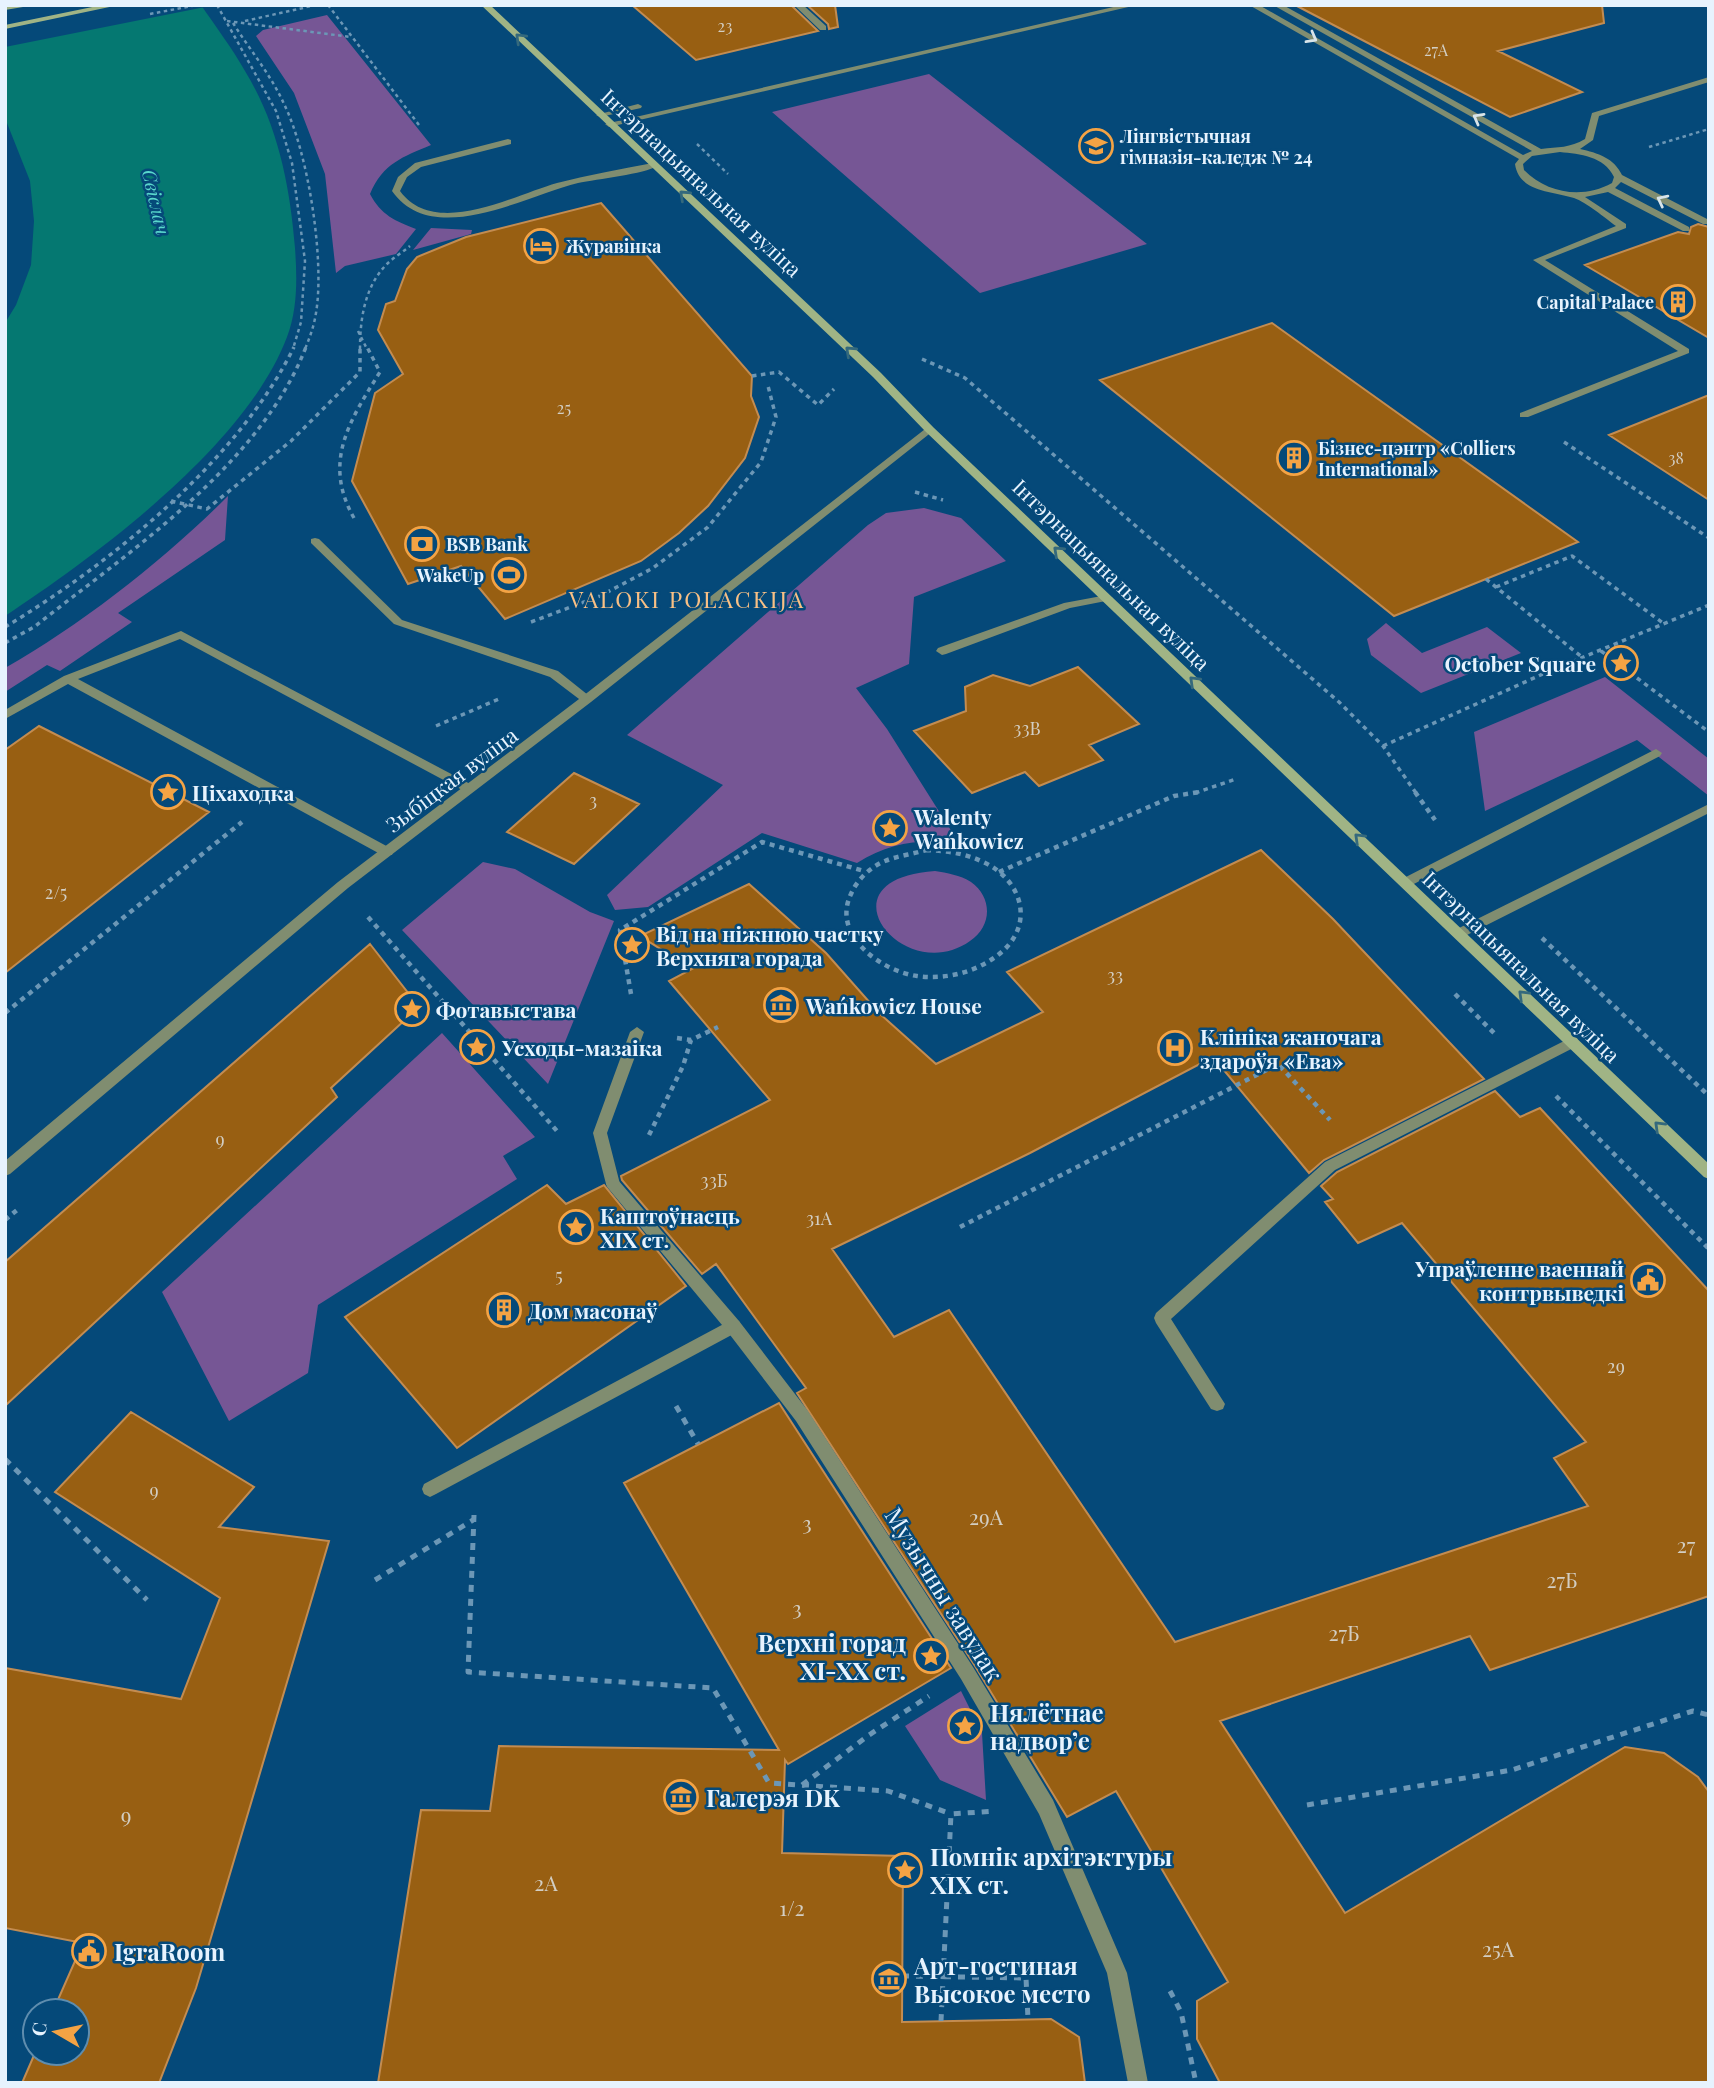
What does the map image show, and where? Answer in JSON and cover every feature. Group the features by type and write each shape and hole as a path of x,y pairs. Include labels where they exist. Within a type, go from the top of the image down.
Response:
{"main road":[{"path":"5,8 20,5"},
{"path":"5,27 115,5"},
{"name":"Інтэрнацыянальная вуліца","path":"485,5 877,375 929,429 1709,1173"}],"street":[{"path":"798,5 823,28"},
{"path":"742,83 1097,5"},
{"path":"609,124 1133,5"},
{"path":"1252,5 1524,158"},
{"path":"1277,5 1538,151"},
{"path":"1573,150 1589,140 1595,115 1709,79"},
{"path":"600,115 653,103"},
{"path":"508,142 418,165 405,173 398,182 396,191 401,200 425,212 459,215 551,188 653,166"},
{"path":"1618,177 1616,184 1609,189 1576,195 1546,189 1525,178 1519,164 1524,158 1538,151 1573,150 1610,164 1618,177 1706,222"},
{"path":"1609,189 1686,229"},
{"path":"1524,415 1686,351 1538,260 1623,226 1576,195"},
{"name":"Зыбіцкая вуліца","path":"5,1170 344,885 587,699 929,429"},
{"path":"315,541 398,622 554,674 587,699"},
{"path":"942,650 1068,605 1107,598"},
{"path":"5,715 68,679 181,635 470,789"},
{"path":"68,679 387,852"},
{"path":"1405,883 1656,753"},
{"path":"1458,934 1709,808"},
{"name":"Музычны завулак","path":"637,1032 600,1133 613,1184 733,1326 802,1416 967,1673 1046,1807 1117,1973 1138,2083"},
{"path":"1217,1404 1162,1318 1330,1166 1572,1042"},
{"path":"430,1489 733,1326"}],"path":[{"path":"5,627 135,534 215,460 277,380 295,345 304,312 307,278 295,180 287,145 276,110 217,5"},
{"path":"227,23 316,5"},
{"path":"328,5 443,157"},
{"path":"227,23 240,22 352,37"},
{"path":"5,643 34,627 187,504 210,482 272,412 304,354 313,328 319,286 309,190 300,144 288,111 233,23"},
{"path":"662,110 730,176"},
{"path":"1646,149 1709,129"},
{"path":"5,212 5,238"},
{"path":"358,331 380,372 365,395 340,450 347,508 361,528"},
{"path":"171,501 207,509 291,441 360,372 359,351"},
{"path":"915,352 925,361 965,378 1339,702 1383,746 1460,855"},
{"path":"752,376 779,372 818,405 837,386"},
{"path":"530,622 600,596 653,568 708,527 761,462 776,417 768,386"},
{"path":"1524,415 1709,538"},
{"path":"1496,587 1572,556 1664,624"},
{"path":"1486,579 1583,657"},
{"path":"1383,746 1583,657 1709,605"},
{"path":"1601,650 1709,732"},
{"path":"999,872 1174,796 1190,795 1240,778 1232,769"},
{"path":"5,1013 251,814"},
{"path":"637,1032 620,930 762,842 864,871"},
{"path":"926,849 971,856 1009,880 1019,898 1022,918 1016,938 1002,954 981,968 955,975 927,977 899,972 875,961 857,945 846,926 844,907 850,888 864,871 902,853 926,849"},
{"path":"1510,908 1709,1096"},
{"path":"370,920 552,1126"},
{"path":"1450,989 1709,1249"},
{"path":"691,1040 718,1027"},
{"path":"960,1227 1278,1064 1359,1152"},
{"path":"681,1415 698,1444"},
{"path":"5,1459 147,1600"},
{"path":"474,1507 468,1672 713,1688 769,1783 888,1791 951,1814 1046,1807"},
{"path":"375,1580 473,1520"},
{"path":"802,1786 869,1735 935,1692"},
{"path":"1307,1805 1512,1770 1693,1711 1709,1715"},
{"path":"941,2021 951,1814"},
{"path":"902,1976 1026,1978 1028,2019"}],"shaded area":[{"path":"327,15 431,145 395,162 381,175 370,194 389,216 416,229 396,254 345,266 336,273 325,174 294,93 256,36 263,30"},
{"path":"929,74 1147,244 980,293 772,112"},
{"path":"431,228 472,230 471,234 413,250"},
{"path":"228,496 225,540 118,613 132,622 60,671 47,665 5,692 5,668 64,631 122,589 177,544"},
{"path":"924,508 961,518 1006,561 914,597 909,664 856,688 887,729 959,843 931,841 893,846 857,863 762,833 648,907 615,910 607,895 723,785 627,735 868,525 886,513"},
{"path":"1386,623 1422,653 1487,627 1521,653 1421,693 1371,655 1367,639"},
{"path":"1605,677 1709,759 1709,796 1637,740 1485,811 1474,732"},
{"path":"483,862 515,869 590,912 614,921 548,1084 402,930"},
{"path":"935,871 971,882 983,896 987,912 983,928 977,935 945,952 920,951 899,942 883,927 876,909 881,892 900,878"},
{"path":"442,1033 535,1137 503,1156 517,1179 318,1305 308,1373 229,1421 162,1292"},
{"path":"961,1691 982,1733 986,1800 940,1780 905,1726"}],"water":[{"name":"Свіслач","path":"5,5 201,5 245,71 274,134 290,202 296,281 295,304 287,337 267,377 239,417 205,456 125,529 5,616 5,323 16,305 31,265 34,221 30,181 5,118"}],"pier":[{"path":"5,5 204,5 205,7 5,47"}],"building":[{"path":"632,5 791,5 818,31 696,60"},
{"path":"807,5 835,5 838,27 829,29 828,24"},
{"path":"1295,5 1602,5 1604,23 1498,51 1582,92 1510,117"},
{"path":"601,203 752,376 751,396 759,417 745,458 708,506 679,533 641,561 505,619 461,566 408,584 352,481 375,393 403,374 378,330 386,304 395,301 407,269 417,257 466,237"},
{"name":"Capital Palace","path":"1698,224 1709,227 1709,338 1585,265 1678,232 1689,234 1691,227"},
{"name":"Бізнес-цэнтр «Colliers International»","path":"1272,323 1578,542 1394,616 1100,380"},
{"path":"1709,395 1709,500 1609,435"},
{"path":"1078,667 1139,724 1089,745 1103,760 1039,786 1025,772 972,793 914,731 966,711 965,687 993,675 1030,686"},
{"path":"39,726 209,812 5,973 5,750"},
{"path":"574,773 639,804 574,864 507,832"},
{"path":"1261,850 1333,919 1484,1079 1324,1160 1309,1173 1213,1057 1030,1153 832,1249 894,1337 949,1310 1175,1642 1588,1506 1554,1458 1586,1442 1402,1223 1358,1243 1325,1202 1333,1199 1321,1186 1337,1172 1495,1091 1520,1117 1540,1108 1709,1291 1709,1596 1490,1670 1470,1636 1220,1721 1345,1913 1625,1747 1664,1753 1698,1777 1709,1792 1709,2083 1220,2083 1197,2039 1197,2001 1228,1982 1116,1791 1067,1817 975,1666 797,1393 806,1388 716,1264 702,1274 622,1180 621,1176 770,1100 669,981 692,969 640,936 749,884 826,953 879,1013 936,1064 1043,1012 1007,972"},
{"path":"370,944 419,1007 331,1088 337,1097 5,1406 5,1262"},
{"name":"Дом масонаў","path":"547,1185 566,1204 604,1185 686,1286 457,1448 345,1317"},
{"path":"779,1403 951,1668 788,1764 785,1760 782,1853 903,1856 902,2022 1051,2019 1079,2037 1085,2083 378,2083 421,1810 490,1811 499,1746 779,1750 624,1483"},
{"path":"131,1412 254,1487 219,1527 329,1541 196,1988 159,2083 22,2083 29,2067 91,2067 91,1997 59,1997 83,1943 5,1928 5,1668 181,1699 220,1598 55,1492"}],"place":[{"name":"Лінгвістычная гімназія-каледж № 24","path":"1096,146"},
{"name":"Журавінка","path":"541,246"},
{"name":"Capital Palace","path":"1678,302"},
{"name":"Бізнес-цэнтр «Colliers International»","path":"1294,458"},
{"name":"BSB Bank","path":"422,544"},
{"name":"WakeUp","path":"509,575"},
{"name":"October Square","path":"1621,663"},
{"name":"Ціхаходка","path":"168,792"},
{"name":"Walenty Wańkowicz","path":"890,828"},
{"name":"Від на ніжнюю частку Верхняга горада","path":"632,945"},
{"name":"Wańkowicz House","path":"781,1005"},
{"name":"Фотавыстава","path":"412,1009"},
{"name":"Усходы-мазаіка","path":"477,1047"},
{"name":"Клініка жаночага здароўя «Ева»","path":"1175,1048"},
{"name":"Каштоўнасць XIX ст.","path":"576,1227"},
{"name":"Упраўленне ваеннай контрвыведкі","path":"1648,1280"},
{"name":"Дом масонаў","path":"504,1310"},
{"name":"Верхні горад XI-XX ст.","path":"931,1656"},
{"name":"Нялётнае надворʼе","path":"965,1726"},
{"name":"Галерэя DK","path":"681,1797"},
{"name":"Помнік архітэктуры XIX ст.","path":"905,1870"},
{"name":"IgraRoom","path":"89,1951"},
{"name":"Арт-гостиная Высокое место","path":"889,1979"}],"district":[{"name":"VALOKI POLACKIJA","path":"687,598"}]}
